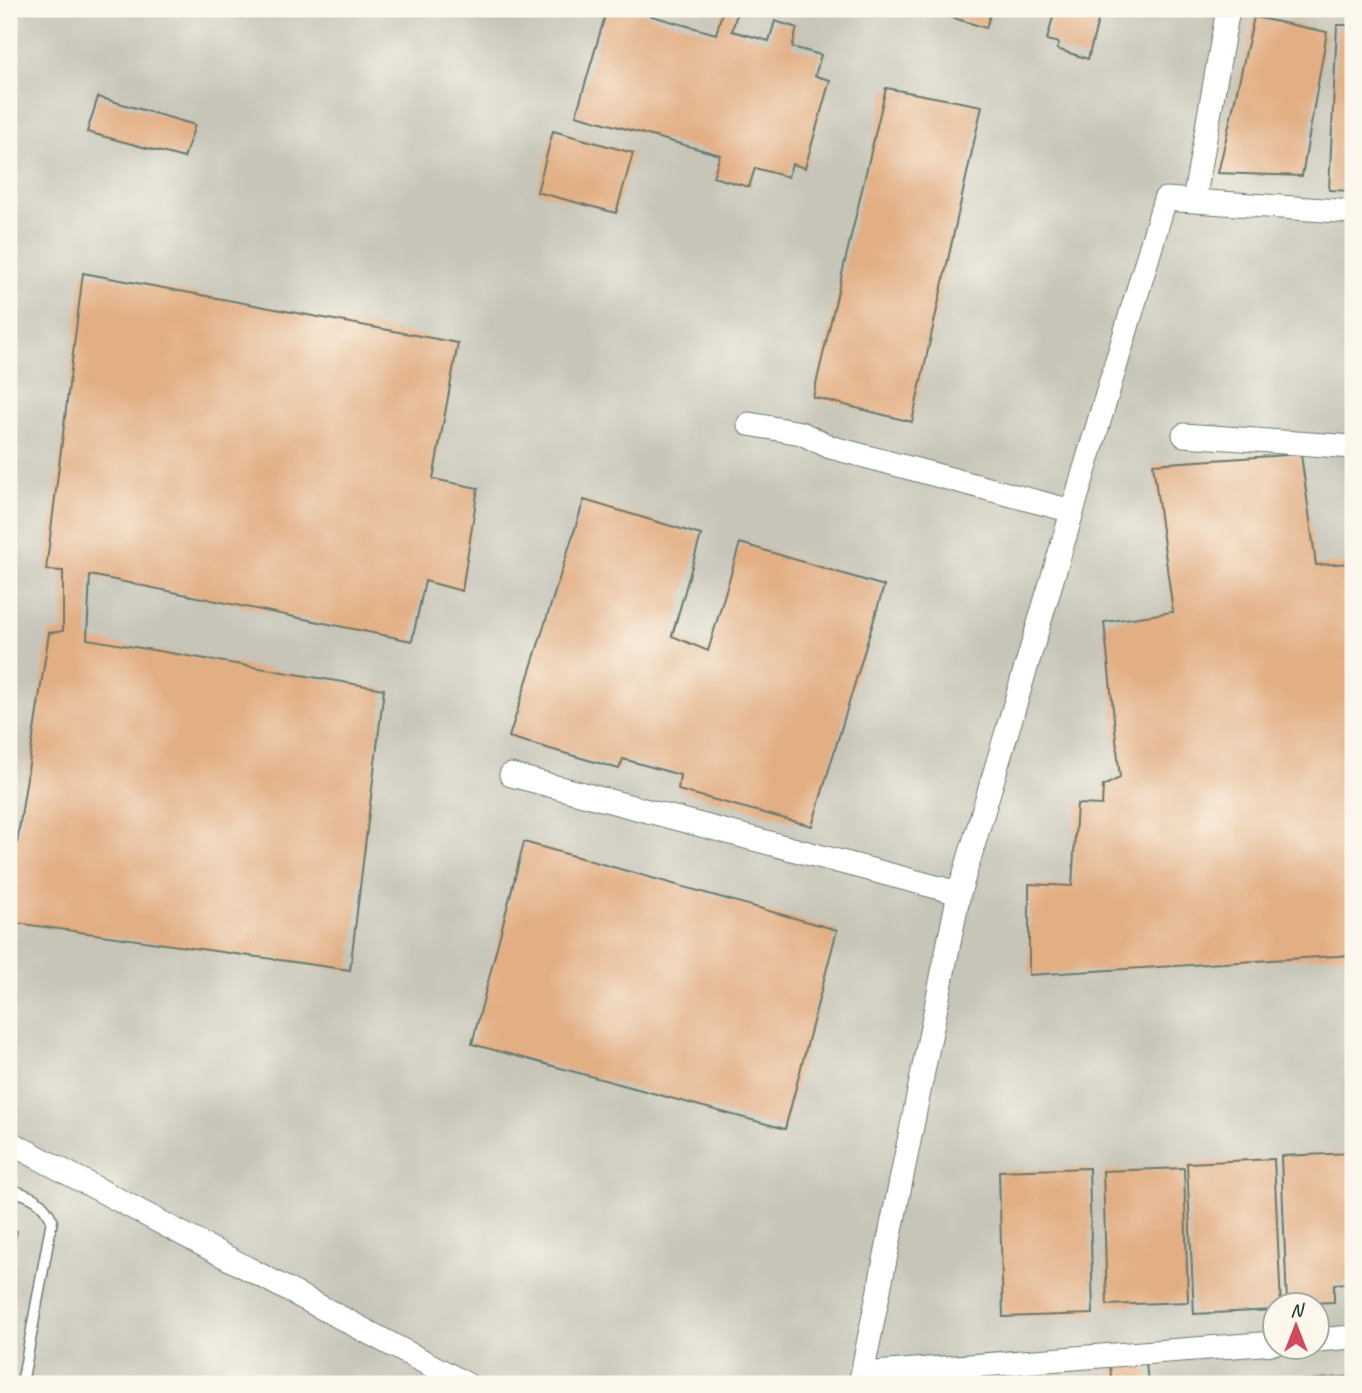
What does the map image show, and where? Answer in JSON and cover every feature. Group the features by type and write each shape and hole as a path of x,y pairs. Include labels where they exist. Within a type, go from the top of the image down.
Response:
{"street":[{"path":"1194,201 1228,9"},
{"path":"1260,1344 861,1379 959,893 1166,199 1353,212"},
{"path":"749,424 801,433 830,447 1072,511"},
{"path":"1184,435 1353,447"},
{"path":"511,775 959,893"},
{"path":"9,1142 466,1384"},
{"path":"1330,1339 1353,1337"}],"lane":[{"path":"9,1189 28,1195 45,1205 52,1220 22,1384"}],"shaded area":[{"path":"9,9 1353,9 1353,1384 9,1384"}],"building":[{"path":"607,9 627,9 716,34 723,9 737,13 732,31 769,41 775,21 797,28 792,47 821,55 815,76 830,80 805,168 792,164 788,177 755,168 749,187 713,177 720,155 576,115"},
{"path":"925,9 992,9 986,28"},
{"path":"1055,9 1101,9 1088,59 1057,49 1059,43 1047,40"},
{"path":"1254,17 1327,32 1302,176 1218,173"},
{"path":"1337,25 1353,25 1353,191 1329,190"},
{"path":"886,88 982,106 912,422 813,397"},
{"path":"98,97 195,125 184,158 87,132"},
{"path":"553,131 633,153 616,213 537,192"},
{"path":"83,273 458,343 433,479 478,488 462,591 425,581 412,641 90,575 87,639 384,689 350,970 9,922 9,895 49,633 63,631 63,571 46,570"},
{"path":"1301,454 1316,565 1353,563 1353,955 1029,975 1029,884 1072,886 1077,804 1102,805 1103,786 1120,778 1104,622 1173,612 1153,464"},
{"path":"584,500 701,535 672,636 708,651 740,543 884,586 812,826 678,790 680,775 623,759 619,769 509,737"},
{"path":"524,842 837,930 785,1129 472,1044"},
{"path":"1353,1153 1353,1283 1334,1284 1334,1302 1330,1302 1330,1292 1287,1292 1281,1156"},
{"path":"1274,1159 1280,1292 1260,1292 1260,1311 1194,1314 1187,1163"},
{"path":"1089,1168 1093,1314 1003,1317 999,1171"},
{"path":"1184,1168 1188,1302 1107,1305 1103,1171"},
{"path":"9,1229 17,1231 10,1260 9,1260"},
{"path":"1146,1362 1148,1384 1112,1384 1110,1366"},
{"path":"1353,1376 1353,1384 1284,1384 1284,1382"}]}
